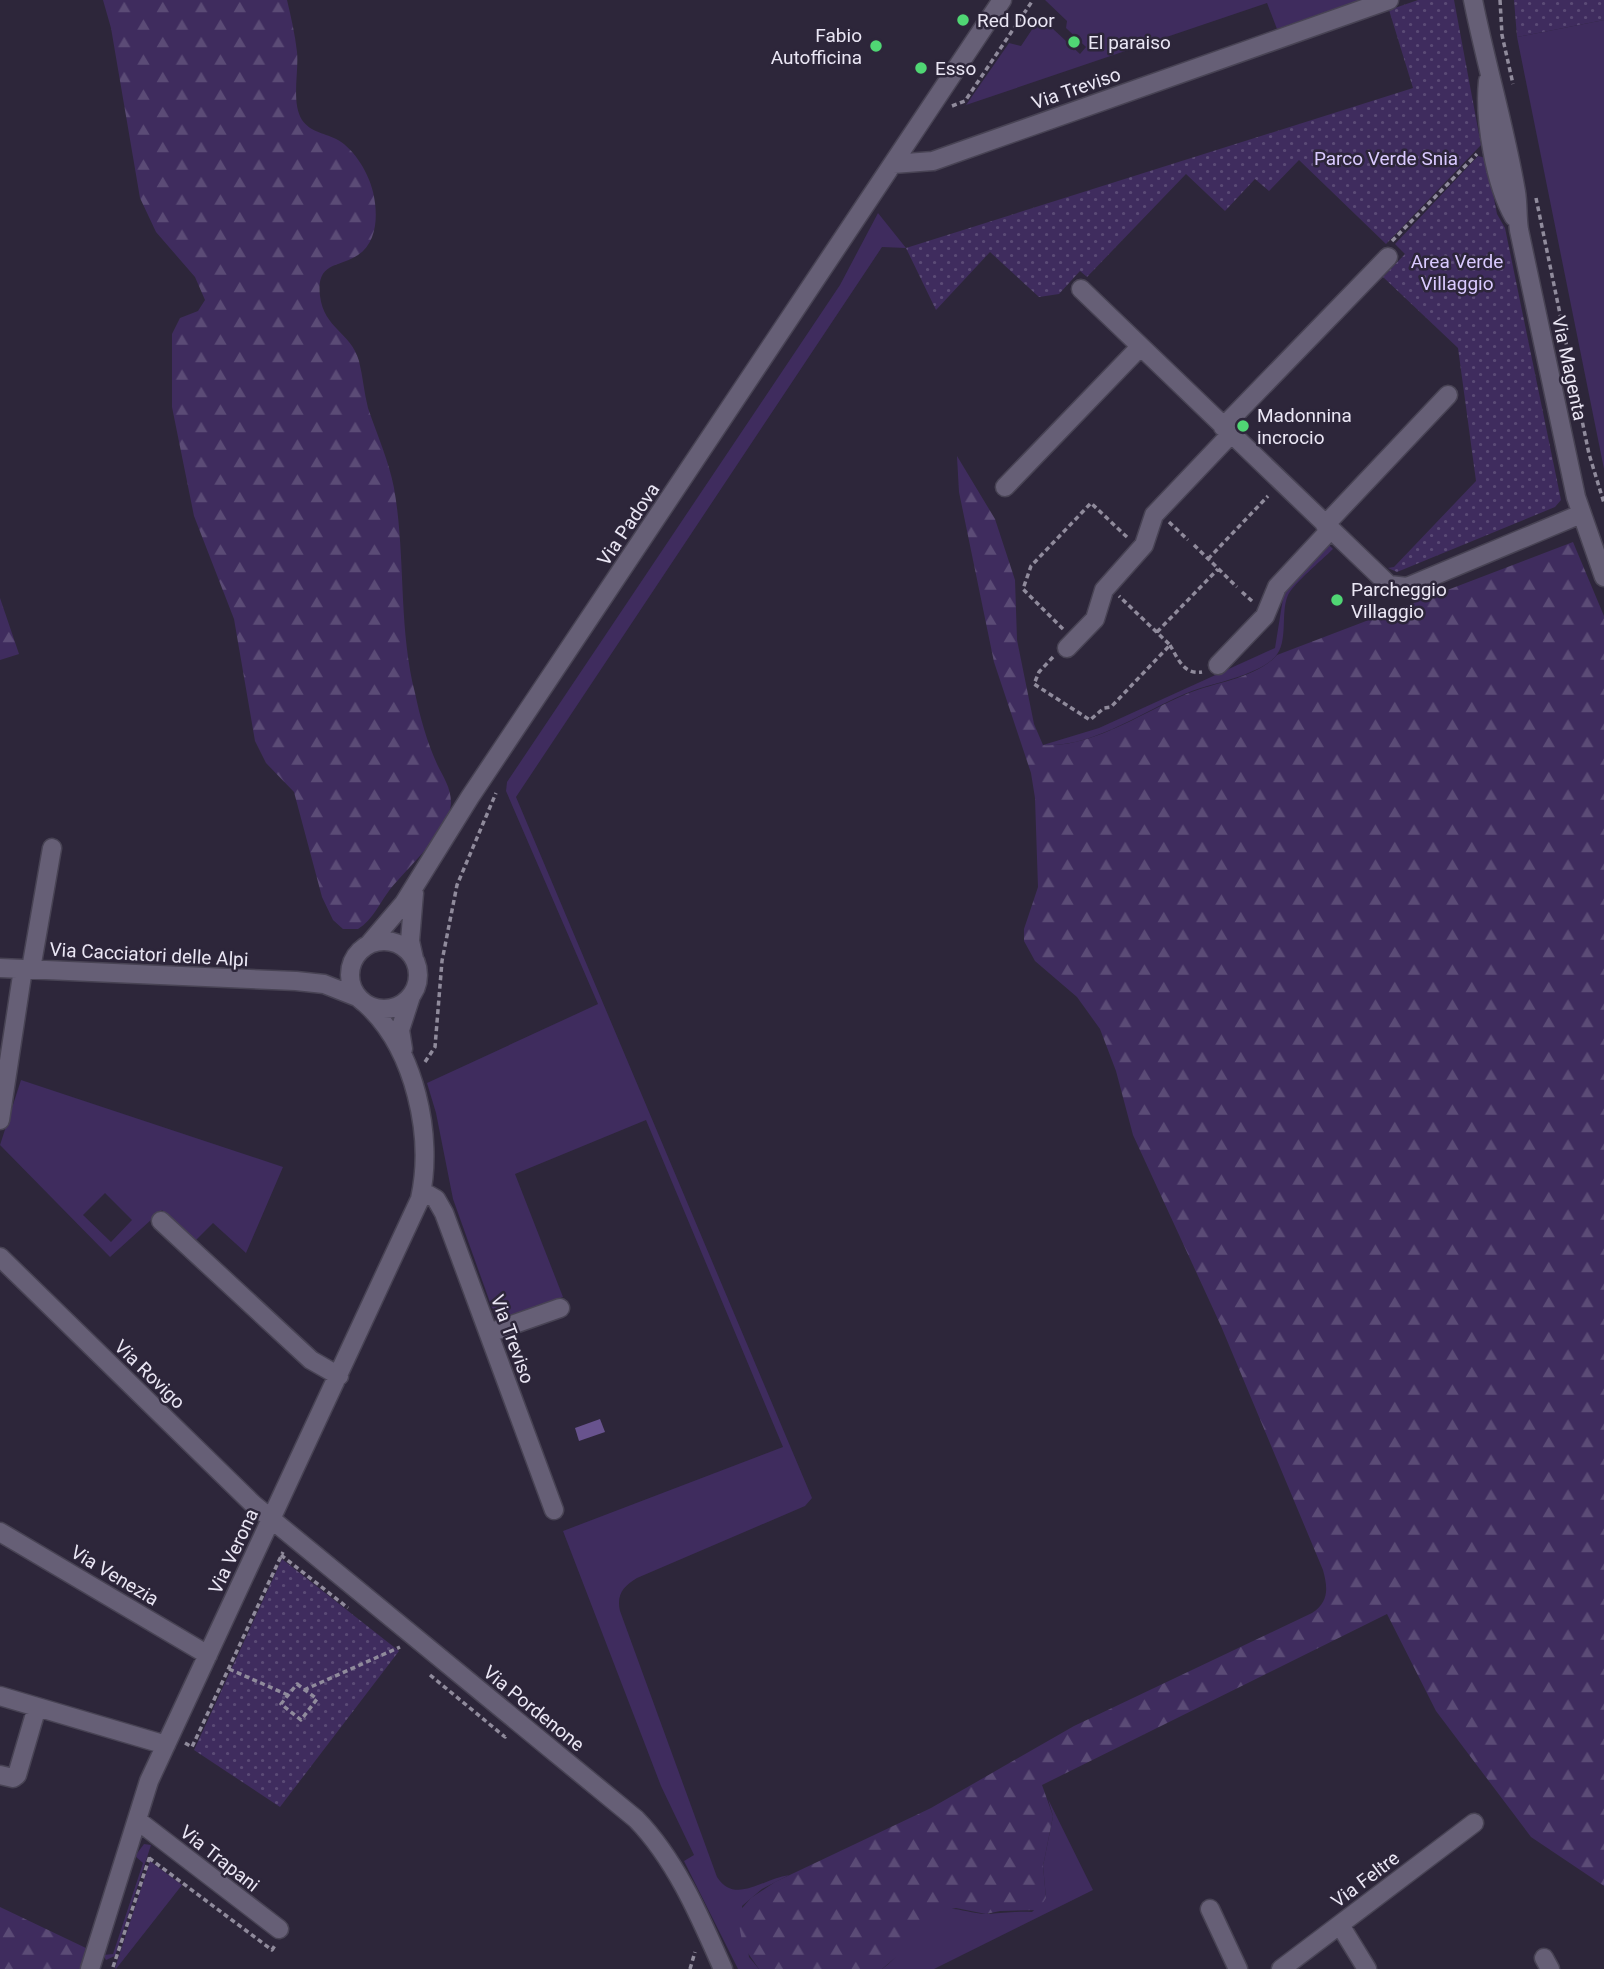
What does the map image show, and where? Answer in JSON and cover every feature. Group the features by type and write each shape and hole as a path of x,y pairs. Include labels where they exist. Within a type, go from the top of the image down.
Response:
{"street":[{"name":"Via Padova","path":"362,950 391,920 416,883 470,797 1002,0"},
{"name":"Via Treviso","path":"893,164 933,161 1389,0"},
{"name":"Via Magenta","path":"1473,0 1514,179 1519,230 1581,514 1604,577"},
{"name":"Via Magenta","path":"1487,70 1486,106 1494,149 1503,193 1519,230"},
{"path":"1070,645 1095,619 1101,594 1148,539 1150,521 1158,511 1227,431 1388,257"},
{"path":"1081,289 1385,583 1403,588 1581,514"},
{"path":"1005,487 1140,347"},
{"path":"1218,664 1265,616 1277,587 1448,395"},
{"path":"0,1120 52,848"},
{"name":"Via Padova","path":"415,960 410,920 416,883"},
{"path":"361,1001 349,979 362,950 394,942 409,952 415,960 418,979 411,996"},
{"name":"Via Cacciatori delle Alpi","path":"296,981 331,973 362,950"},
{"name":"Via Cacciatori delle Alpi","path":"0,968 296,981 324,984 361,1001 388,1009 411,996"},
{"name":"Via Verona","path":"90,1969 149,1781 172,1748 208,1655 409,1228 422,1191 426,1164 424,1128 407,1069 400,1030 411,996"},
{"name":"Via Verona","path":"361,1001 391,1031 407,1069"},
{"name":"Via Treviso","path":"422,1191 433,1196 441,1207 554,1510"},
{"path":"161,1222 311,1360 339,1376"},
{"name":"Via Rovigo","path":"0,1257 253,1504 272,1518"},
{"path":"489,1333 560,1308"},
{"name":"Via Pordenone","path":"272,1518 404,1641 645,1829 682,1885 716,1967"},
{"name":"Via Venezia","path":"0,1532 208,1655"},
{"path":"0,1696 172,1748"},
{"path":"0,1774 13,1778 17,1775 37,1707"},
{"name":"Via Trapani","path":"137,1820 279,1935"},
{"name":"Via Feltre","path":"1281,1969 1474,1823"},
{"path":"1210,1909 1238,1969"},
{"path":"1340,1925 1367,1969"}],"path":[{"path":"1500,0 1502,35 1513,87"},
{"path":"1388,257 1396,249 1390,243 1478,152 1494,149"},
{"path":"1535,191 1586,441 1604,503"},
{"path":"1208,559 1268,496"},
{"path":"1140,550 1091,503 1031,566 1023,589 1070,645 1057,652 1039,671 1034,684 1090,720 1104,708 1111,707 1170,645"},
{"path":"1158,511 1188,540"},
{"path":"1194,545 1237,587"},
{"path":"1157,632 1218,569"},
{"path":"1108,585 1170,645 1189,672 1198,673 1218,664"},
{"path":"407,1069 425,1062 434,1052 442,961 457,885 497,790"},
{"path":"172,1748 183,1742 192,1747 281,1555 293,1537"},
{"path":"281,1555 356,1614"},
{"path":"388,1639 404,1641"},
{"path":"404,1641 409,1657"},
{"path":"304,1690 404,1641"},
{"path":"419,1666 505,1737 510,1734"},
{"path":"229,1668 288,1695"},
{"path":"297,1684 317,1699 301,1720 281,1704 288,1695 297,1684"},
{"path":"113,1967 149,1857 159,1837"},
{"path":"149,1857 272,1950 279,1935"},
{"path":"690,1969 695,1943"}],"green space":[{"path":"103,0 287,0 297,52 296,96 302,120 310,128 338,140 350,150 365,170 373,192 376,218 369,243 358,255 325,271 320,285 320,296 327,316 350,343 359,361 368,408 392,478 398,514 410,668 424,729 448,787 451,803 449,813 436,836 391,888 368,921 358,929 343,929 333,920 322,897 294,792 266,763 255,741 234,619 194,516 172,407 172,334 180,318 198,311 205,300 195,277 156,232 140,198 111,28"},
{"path":"1045,0 1360,0 1277,29 1267,3 966,105 1009,43 1021,46 1035,25 1052,28 1080,54 1086,47 1066,28 1067,21"},
{"name":"Parco Verde Snia","path":"1418,0 1454,0 1481,145 1386,244 1299,160 1269,191 1255,179 1225,211 1186,174 1087,277 1080,271 1059,294 1039,297 990,252 936,310 906,248 1413,88 1389,10"},
{"path":"1514,0 1604,0 1604,20 1517,37"},
{"path":"1604,20 1604,469 1517,37"},
{"name":"Area Verde Villaggio","path":"1478,156 1486,158 1497,214 1505,228 1561,500 1555,507 1397,572 1388,568 1394,567 1476,481 1458,348 1383,277 1405,254 1395,244"},
{"path":"878,213 906,248 882,247 516,797 812,1498 805,1506 637,1578 625,1587 619,1600 620,1611 717,1877 724,1885 741,1890 789,1875 762,1889 742,1906 749,1957 759,1969 738,1969 684,1861 694,1855 661,1786 563,1531 783,1447 646,1120 515,1174 563,1297 505,1317 492,1308 453,1199 436,1113 427,1083 598,1004 506,791 507,782 840,285"},
{"path":"957,456 995,519 1015,580 1017,640 1034,724 1043,745 1081,741 1100,735 1189,693 1259,669 1277,655 1573,542 1604,616 1604,1886 1531,1837 1436,1711 1387,1614 1042,1785 1053,1816 1043,1866 1046,1898 1038,1910 986,1914 956,1908 938,1912 919,1926 903,1951 882,1969 759,1969 743,1946 737,1914 751,1898 775,1882 931,1808 1074,1726 1312,1613 1322,1604 1326,1594 1323,1570 1221,1326 1133,1135 1116,1071 1100,1029 1077,997 1035,961 1024,941 1024,929 1038,887 1035,798 1031,773 994,662 959,492"},
{"path":"1329,545 1333,549 1288,595 1282,644 1275,657 1267,663 1247,674 1192,691 1101,734 1062,744 1043,745 1099,728 1275,648 1284,592"},
{"path":"0,598 19,654 0,660"},
{"path":"21,1080 283,1167 246,1253 213,1223 195,1241 162,1210 110,1257 0,1145","holes":["105,1193 132,1220 111,1242 83,1215"]},
{"path":"282,1559 399,1651 280,1807 194,1750"},
{"path":"1048,1799 1093,1890 934,1969 882,1969 894,1959 921,1923 939,1911 955,1909 979,1914 1032,1912 1046,1898 1043,1866 1053,1816"},
{"path":"144,1844 151,1845 115,1956 106,1960 103,1955 113,1954 143,1863 135,1856"},
{"path":"150,1861 182,1885 116,1969 115,1968"},
{"path":"0,1907 88,1949 82,1969 0,1969"}],"shaded area":[{"path":"600,1419 605,1432 579,1441 575,1428"}],"place":[{"name":"Red Door","path":"963,20"},
{"name":"El paraiso","path":"1074,42"},
{"name":"Fabio Autofficina","path":"876,46"},
{"name":"Esso","path":"921,68"},
{"name":"Madonnina incrocio","path":"1243,426"},
{"name":"Parcheggio Villaggio","path":"1337,600"}]}
